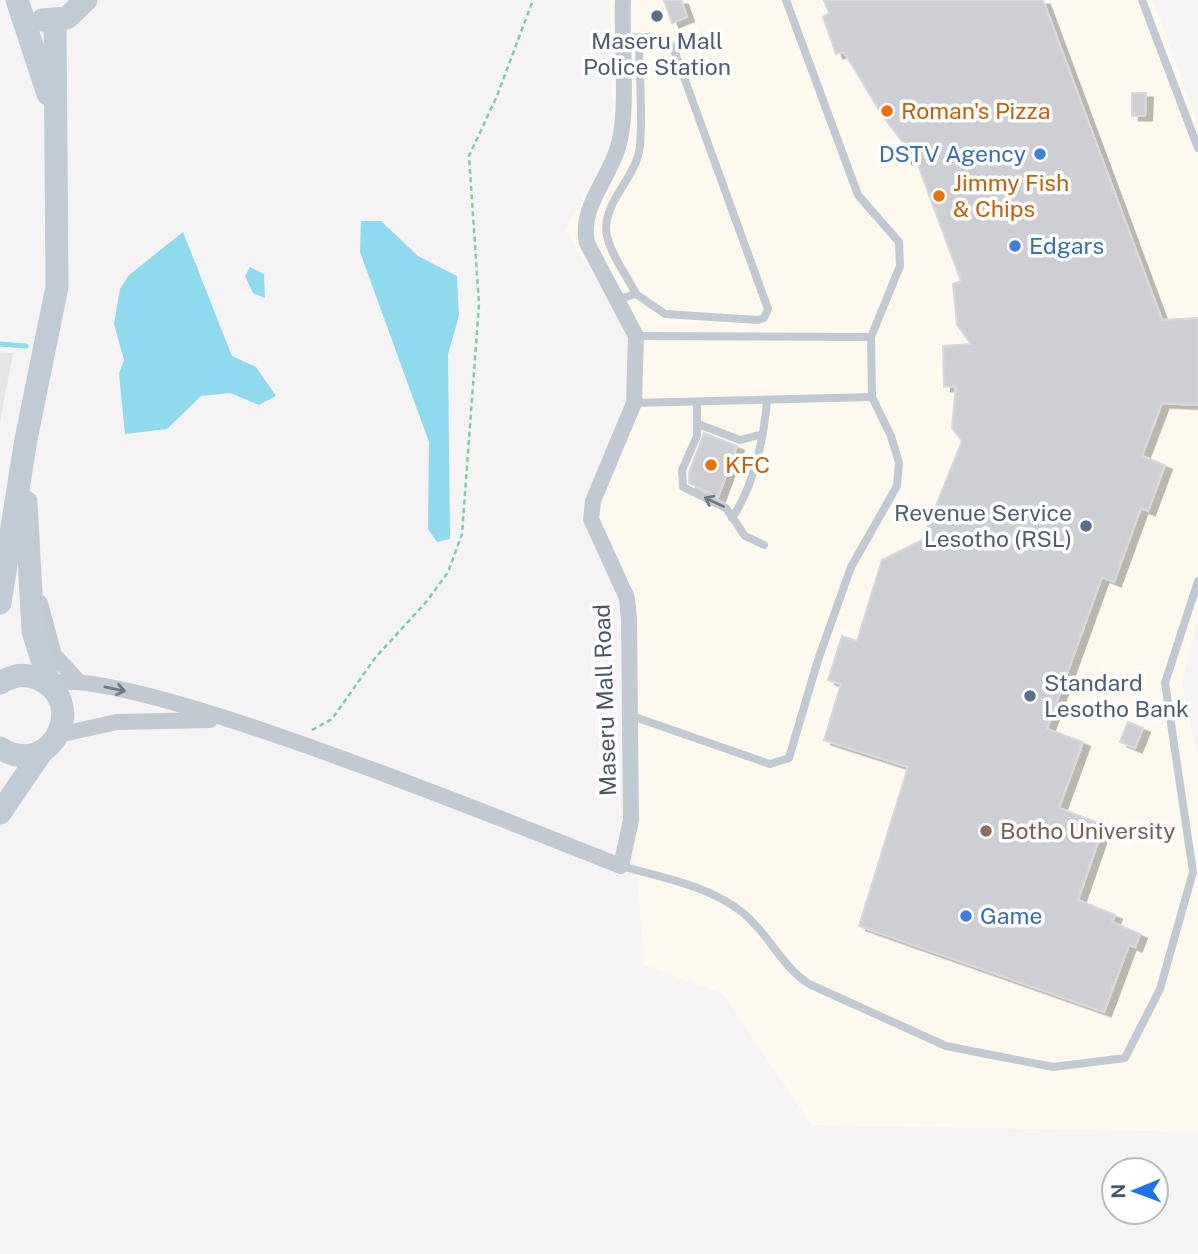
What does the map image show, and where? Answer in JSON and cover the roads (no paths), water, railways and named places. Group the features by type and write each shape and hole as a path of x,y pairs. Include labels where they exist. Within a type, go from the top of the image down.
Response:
{"main road":[{"path":"17,0 33,16 55,21 67,18 86,1"},
{"path":"17,0 54,117"},
{"path":"0,603 26,439 57,287 55,21"},
{"path":"0,813 51,743 62,708 47,684 46,671 35,645 26,513 26,439"},
{"path":"0,683 24,676 47,684"},
{"path":"0,748 20,756 51,743"}],"street":[{"name":"Maseru Mall Road","path":"621,866 631,820 627,598 591,519 593,501 634,403 636,336 619,299 587,243 583,228 587,213 619,145 623,124 621,38 624,0"},
{"path":"30,578 37,587 47,637 54,655 78,681"},
{"path":"47,684 58,680 78,681 160,699 247,725 294,740 621,866"},
{"path":"51,743 135,720 203,720 247,725"}],"lane":[{"path":"629,715 770,764 789,758 818,660 850,567 897,486 896,454 872,397 870,337 900,266 899,242 858,195 786,0"},
{"path":"1142,0 1198,148"},
{"path":"621,38 659,37 667,40 673,47 768,309 764,318 758,320 658,312 636,294 607,239 606,226 611,207 632,176 640,146 639,38"},
{"path":"619,299 636,294"},
{"path":"636,336 870,337"},
{"path":"634,403 872,397"},
{"path":"732,518 738,509 763,434 767,400"},
{"path":"697,402 697,436 682,470 683,487 726,508 745,536 764,545"},
{"path":"698,424 740,440 763,434"},
{"path":"621,866 719,898 749,919 792,973 809,984 946,1046 1053,1068 1125,1058 1160,989 1193,872 1165,683 1198,581"}],"water":[{"path":"361,221 381,221 418,256 457,276 459,316 448,354 450,539 437,542 428,529 429,442 360,252"},
{"path":"183,232 232,356 256,367 276,396 259,405 230,393 201,396 167,429 125,434 119,374 124,360 114,324 120,289 129,275"},
{"path":"250,267 264,274 265,298 253,293 245,276"}],"waterway":[{"path":"0,344 26,346"}],"place":[{"name":"Maseru Mall Police Station","path":"657,16"},
{"name":"Roman's Pizza","path":"887,111"},
{"name":"DSTV Agency","path":"1040,154"},
{"name":"Jimmy Fish & Chips","path":"939,196"},
{"name":"Edgars","path":"1015,246"},
{"name":"KFC","path":"711,465"},
{"name":"Revenue Service Lesotho (RSL)","path":"1086,526"},
{"name":"Standard Lesotho Bank","path":"1030,696"},
{"name":"Botho University","path":"986,831"},
{"name":"Game","path":"966,916"}]}
